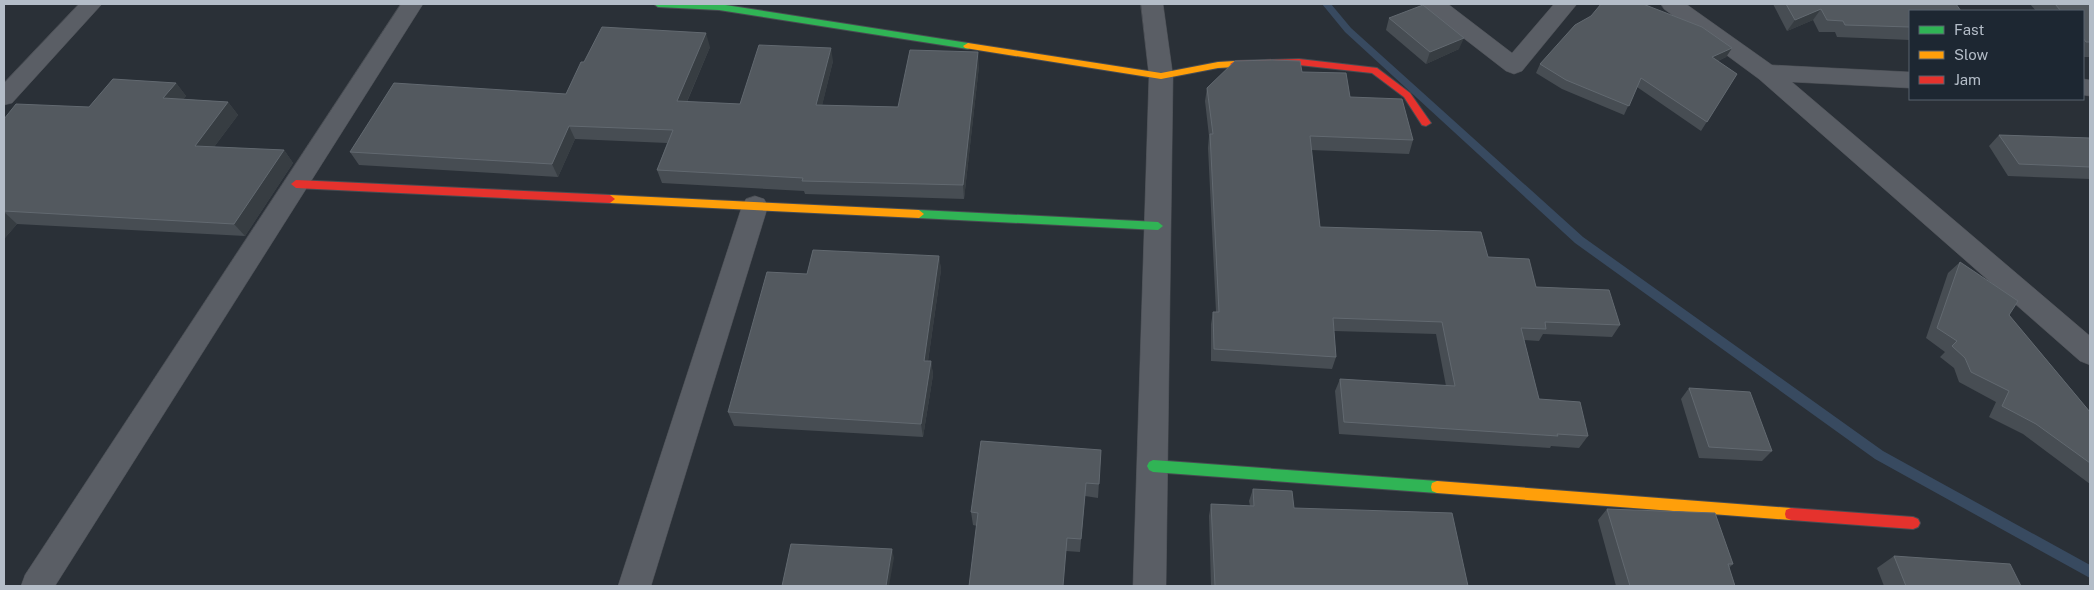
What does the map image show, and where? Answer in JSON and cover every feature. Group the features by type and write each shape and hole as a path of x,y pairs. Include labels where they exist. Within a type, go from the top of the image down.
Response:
{"street":[{"path":"4,96 91,4"},
{"path":"37,586 412,4"},
{"path":"658,4 720,7 1161,76 1218,65 1299,62 1374,70 1407,95 1426,123"},
{"path":"1150,586 1161,76 1152,4"},
{"path":"1434,4 1514,66 1566,4"},
{"path":"1672,4 1766,73 2090,353"},
{"path":"1766,73 1909,80"},
{"path":"296,184 1158,226"},
{"path":"634,586 755,206"},
{"path":"1153,466 1913,522"}],"building":[{"path":"1601,4 1643,4 1702,27 1732,48 1712,57 1737,74 1707,122 1641,78 1629,106 1566,80 1540,64 1575,25 1591,16"},
{"path":"1786,4 1956,4 1960,10 1909,10 1909,27 1845,25 1843,21 1827,20 1821,9 1795,20"},
{"path":"2055,4 2090,4 2090,42 2086,42 2084,39 2084,10 2060,10"},
{"path":"1423,5 1464,38 1430,52 1389,18"},
{"path":"602,27 706,33 677,101 740,104 759,45 831,48 816,105 898,107 910,50 978,52 963,185 802,181 803,178 657,170 673,130 569,126 552,164 350,152 394,83 566,94 581,62 584,62"},
{"path":"1235,61 1300,61 1302,72 1346,73 1350,97 1402,99 1413,140 1310,136 1320,227 1481,232 1488,257 1529,259 1536,287 1609,290 1620,325 1545,322 1546,329 1521,328 1539,399 1580,402 1588,436 1557,434 1558,436 1344,422 1340,379 1455,386 1442,322 1333,318 1336,357 1214,349 1213,312 1219,312 1210,134 1213,134 1207,88"},
{"path":"113,79 176,83 163,98 228,102 195,146 284,150 234,224 4,211 4,119 16,104 89,107"},
{"path":"1999,135 2090,138 2090,167 2019,164"},
{"path":"813,250 939,256 924,361 931,361 921,424 728,412 767,272 807,274"},
{"path":"1960,262 2018,301 2009,315 2090,412 2090,463 2036,424 2002,406 2009,391 1971,372 1965,358 1952,346 1957,341 1937,328"},
{"path":"1689,388 1750,392 1772,451 1709,447"},
{"path":"981,441 1101,450 1099,484 1086,483 1081,539 1067,538 1063,586 969,586 978,513 971,512"},
{"path":"1253,489 1292,491 1294,508 1452,513 1468,586 1215,586 1211,504 1254,506"},
{"path":"1607,509 1715,513 1733,564 1728,564 1735,586 1630,586"},
{"path":"791,544 892,549 886,586 782,586"},
{"path":"1894,556 2010,564 2021,586 1906,586"}],"waterway":[{"path":"1326,4 1348,30 1579,240 1879,455 2090,572"}],"traffic: fast":[{"path":"658,4 719,7 968,46"},
{"path":"919,214 1158,226"},
{"path":"1153,466 1437,487"}],"traffic: slow":[{"path":"968,46 1161,76 1218,65 1235,64"},
{"path":"610,199 919,214"},
{"path":"1437,487 1791,514"}],"traffic: jam":[{"path":"1235,64 1299,62 1374,70 1407,95 1426,123"},
{"path":"296,184 610,199"},
{"path":"1791,514 1913,523"}]}
